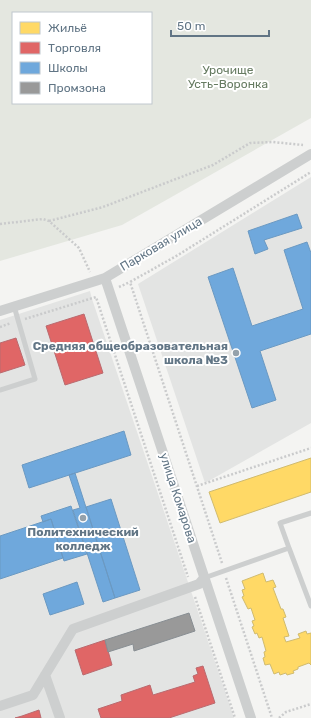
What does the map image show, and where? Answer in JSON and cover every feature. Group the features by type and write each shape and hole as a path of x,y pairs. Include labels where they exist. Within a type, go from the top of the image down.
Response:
{"street":[{"name":"Парковая улица","path":"0,311 105,278 311,154"},
{"name":"улица Комарова","path":"105,278 251,718"},
{"path":"0,706 33,695 73,629 199,584 204,578"},
{"path":"45,675 60,718"}],"lane":[{"path":"0,390 35,379 14,306"},
{"path":"311,513 280,523 311,606"},
{"path":"204,578 289,548"}],"path":[{"path":"49,221 103,207 176,179 213,164 250,143 273,142 304,146"},
{"path":"272,718 130,282 178,255 311,172"},
{"path":"0,224 43,219 49,221 79,248 95,281"},
{"path":"0,327 96,297 235,718"},
{"path":"197,486 311,448"},
{"path":"279,718 286,712 311,704"}],"shaded area":[{"name":"Средняя общеобразовательная школа №3","path":"311,177 311,423 205,483 138,284"},
{"path":"90,291 234,718 0,718 0,320"}],"green space":[{"name":"Урочище Усть-Воронка","path":"0,0 311,0 311,118 122,225 0,261"}],"building: Жильё":[{"path":"311,458 311,492 220,523 209,492"},
{"path":"263,573 266,582 273,580 276,587 273,588 281,609 283,609 286,617 283,618 289,636 284,637 286,642 300,638 298,634 306,631 307,634 311,633 311,665 309,663 298,667 298,669 293,671 294,673 287,675 286,673 280,675 279,672 274,674 270,664 265,665 263,658 265,657 264,652 266,651 262,637 259,638 257,633 255,634 252,627 254,626 252,621 255,620 251,608 248,609 242,597 244,596 242,590 245,589 242,581"}],"building: Торговля":[{"path":"84,314 103,373 65,385 46,326"},
{"path":"16,338 25,365 0,373 0,343"},
{"path":"105,640 112,665 83,675 75,650"},
{"path":"203,666 215,703 169,718 101,718 98,709 122,701 121,695 150,685 153,695 195,682 193,676 198,674 196,668"},
{"path":"39,710 41,718 15,718 22,716"}],"building: Школы":[{"path":"297,214 302,228 264,240 268,249 255,254 248,231"},
{"path":"307,242 311,253 311,334 260,351 276,400 252,408 208,277 233,268 252,326 303,309 284,250"},
{"path":"124,431 131,455 29,488 22,465"},
{"path":"75,473 115,598 103,602 73,510 80,508 69,475"},
{"path":"111,499 140,590 115,598 86,507"},
{"path":"71,506 87,554 64,561 51,519 43,522 41,516"},
{"path":"51,519 63,558 0,579 0,536"},
{"path":"77,582 84,604 50,615 43,594"}],"building: Промзона":[{"path":"189,613 195,631 134,651 133,644 108,652 105,640"}],"place":[{"name":"Средняя общеобразовательная школа №3","path":"236,353"},
{"name":"Политехнический колледж","path":"83,518"}]}
